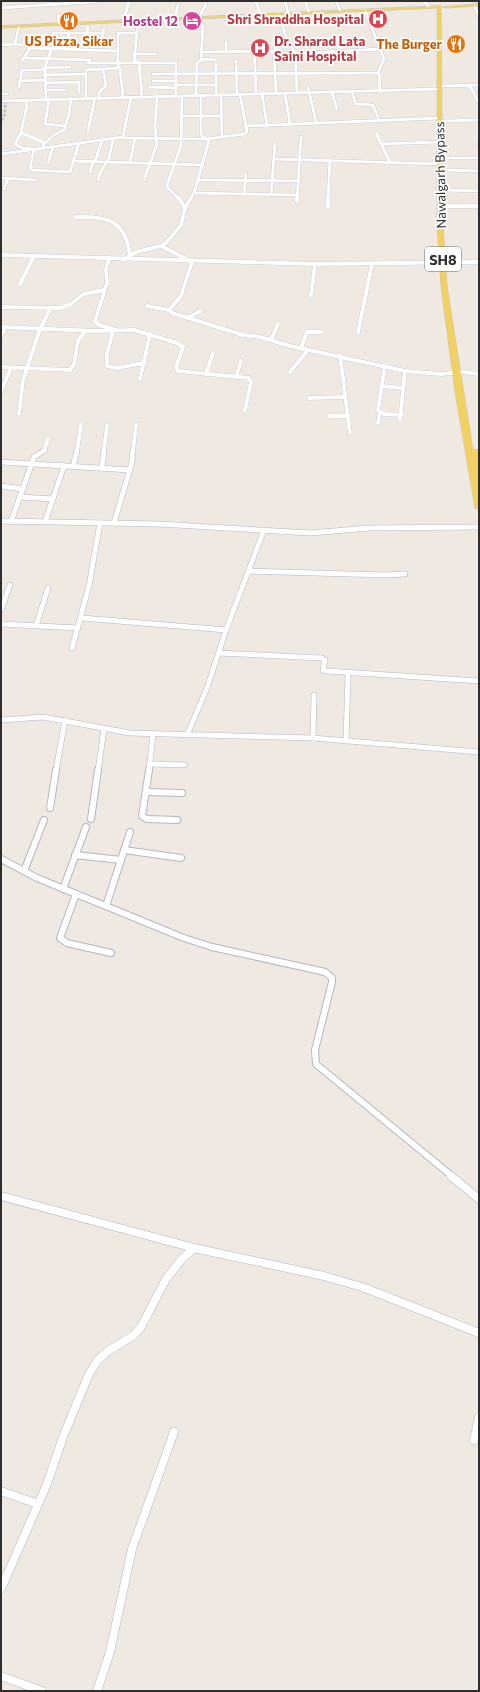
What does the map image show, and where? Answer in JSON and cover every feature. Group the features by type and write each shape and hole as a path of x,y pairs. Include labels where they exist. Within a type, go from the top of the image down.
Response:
{"main road":[{"path":"1,26 138,21 441,5"},
{"path":"1,26 366,10 441,5 474,5"},
{"name":"Nawalgarh Bypass","path":"441,5 441,88 446,206 446,263 444,286 479,470"},
{"name":"Nawalgarh Bypass","path":"442,120 439,142 440,224 446,263"},
{"name":"Nawalgarh Bypass","path":"460,372 479,508"}],"street":[{"path":"6,1 7,8"},
{"path":"25,1 28,6"},
{"path":"1,8 45,3 102,1"},
{"path":"124,20 129,1"},
{"path":"256,1 260,14"},
{"path":"285,1 288,13"},
{"path":"305,1 309,12"},
{"path":"336,1 340,10"},
{"path":"424,1 428,6"},
{"path":"196,96 196,73 198,63 202,60 202,27 200,17 206,4"},
{"path":"175,18 178,5"},
{"path":"474,5 479,16"},
{"path":"366,10 384,59 380,62 378,73 380,92"},
{"path":"279,14 287,40 295,52 297,93"},
{"path":"58,15 60,33"},
{"path":"138,21 134,61 138,63 142,97"},
{"path":"15,44 19,26"},
{"path":"88,27 86,43 102,43 104,29"},
{"path":"66,45 70,33"},
{"path":"48,45 51,34 104,33"},
{"path":"123,97 120,68 118,67 118,33 137,33"},
{"path":"254,40 256,94"},
{"path":"276,41 276,94"},
{"path":"226,42 226,52"},
{"path":"1,44 32,46 22,62"},
{"path":"30,48 118,51"},
{"path":"52,48 46,58 44,69 45,90 48,99 45,124 65,126"},
{"path":"67,59 72,49"},
{"path":"304,53 381,49"},
{"path":"93,51 88,63 176,63 176,96"},
{"path":"202,52 275,52"},
{"path":"135,54 156,54"},
{"path":"24,58 90,60"},
{"path":"202,60 216,62 216,95"},
{"path":"1,154 120,138 182,139 222,137 244,134 246,132 238,94 236,61"},
{"path":"18,87 22,70 70,67"},
{"path":"86,98 86,70 120,68"},
{"path":"88,131 97,98 99,93 106,85 103,69"},
{"path":"153,74 297,72 378,73"},
{"path":"44,75 85,74"},
{"path":"19,81 79,82 79,92"},
{"path":"153,82 176,85"},
{"path":"150,87 176,85 216,85"},
{"path":"470,86 479,103"},
{"path":"1,101 238,94 380,92 479,86"},
{"path":"308,87 316,122"},
{"path":"45,90 65,90"},
{"path":"352,92 355,103 373,105"},
{"path":"371,92 373,105 379,120"},
{"path":"332,93 337,109"},
{"path":"1,94 7,94"},
{"path":"262,94 267,125"},
{"path":"284,94 290,124"},
{"path":"124,260 130,255 161,246 166,243 181,225 185,208 194,193 209,141 201,135 201,95"},
{"path":"221,95 222,137"},
{"path":"144,180 157,144 155,127 157,96"},
{"path":"182,96 182,139 176,163 167,185 168,188 178,197 185,208"},
{"path":"120,138 124,135 131,97"},
{"path":"40,149 44,143 54,135 63,132 69,114 71,98"},
{"path":"26,101 27,105 21,133 15,144 22,148 34,150"},
{"path":"182,116 222,116"},
{"path":"245,126 379,120 479,120"},
{"path":"21,133 44,143"},
{"path":"376,133 390,162"},
{"path":"297,201 301,159 301,137"},
{"path":"98,180 108,162 113,139"},
{"path":"130,162 135,139"},
{"path":"90,172 102,140"},
{"path":"381,144 439,142"},
{"path":"34,150 30,168 32,170 68,173 79,143"},
{"path":"271,195 275,143"},
{"path":"48,163 53,147"},
{"path":"445,158 479,158"},
{"path":"274,159 439,164"},
{"path":"328,208 330,160"},
{"path":"73,161 151,162 203,165"},
{"path":"445,170 479,171"},
{"path":"244,194 246,174"},
{"path":"1,178 36,180"},
{"path":"4,189 8,179"},
{"path":"198,180 299,181"},
{"path":"445,190 479,191"},
{"path":"194,193 297,195"},
{"path":"446,206 479,206"},
{"path":"76,217 104,218 109,221 120,229 126,236 129,243 130,255"},
{"path":"161,246 192,262"},
{"path":"1,255 192,262 315,264 479,262"},
{"path":"20,284 34,256"},
{"path":"109,259 106,269 108,280 95,322 115,331"},
{"path":"169,310 181,296 192,262"},
{"path":"311,296 315,264"},
{"path":"358,332 372,264"},
{"path":"1,307 50,309 66,307 84,294 104,290"},
{"path":"147,306 169,310 172,313 243,335 405,371 441,374 460,372 479,374"},
{"path":"20,414 23,380 40,329 50,309"},
{"path":"188,318 200,311"},
{"path":"271,340 278,324"},
{"path":"1,336 3,327 85,331 134,330 150,334 182,345 183,351 176,367 178,371 246,378 250,380 245,410"},
{"path":"1,367 70,370 74,364 78,342 85,331"},
{"path":"115,331 107,354 107,366 117,368 144,363"},
{"path":"301,348 307,332 322,332"},
{"path":"140,379 150,334"},
{"path":"290,372 308,350"},
{"path":"206,374 213,353"},
{"path":"340,356 350,433"},
{"path":"236,377 241,361"},
{"path":"378,422 380,412 378,407 385,366"},
{"path":"1,391 11,368"},
{"path":"380,412 400,417 405,371"},
{"path":"381,386 403,388"},
{"path":"309,398 345,397"},
{"path":"329,416 348,416"},
{"path":"73,467 79,442 81,424"},
{"path":"114,523 130,470 134,450 136,424"},
{"path":"102,468 107,425"},
{"path":"11,522 31,464 36,455 44,451 48,439"},
{"path":"1,462 130,470"},
{"path":"45,522 64,466"},
{"path":"1,486 23,489"},
{"path":"20,497 53,499"},
{"path":"1,521 114,523 310,533 369,528 479,527"},
{"path":"72,648 82,618 91,580 100,523"},
{"path":"187,735 207,688 226,630 264,530"},
{"path":"250,570 385,575 405,574"},
{"path":"1,610 10,584"},
{"path":"36,626 48,588"},
{"path":"82,618 226,630"},
{"path":"1,624 78,628"},
{"path":"219,652 322,658 325,660 324,671 479,681"},
{"path":"346,741 348,672"},
{"path":"313,738 314,695"},
{"path":"1,720 43,717 104,729 153,734 313,738 479,752"},
{"path":"50,808 64,720"},
{"path":"91,819 104,729"},
{"path":"153,734 143,818 177,820"},
{"path":"150,764 185,765"},
{"path":"147,792 182,793"},
{"path":"24,871 44,820"},
{"path":"63,889 86,827"},
{"path":"106,906 130,832"},
{"path":"124,850 181,858"},
{"path":"75,855 121,860"},
{"path":"1,859 63,889 184,938 212,947 329,974 332,982 315,1050 316,1064 479,1199"},
{"path":"76,894 60,938 67,943 111,952"},
{"path":"1,1196 194,1248 284,1266 365,1288 422,1309 479,1333"},
{"path":"1,1590 38,1504 63,1437 84,1387 97,1361 108,1351 126,1341 138,1331 166,1279 181,1260 194,1248"},
{"path":"474,1440 479,1417"},
{"path":"97,1691 110,1652 132,1549 174,1432"},
{"path":"1,1491 38,1504"},
{"path":"1,1676 42,1691"}],"tunnel":[{"path":"1,120 4,117 6,101"}],"place":[{"name":"Shri Shraddha Hospital","path":"378,19"},
{"name":"US Pizza, Sikar","path":"69,21"},
{"name":"Hostel 12","path":"192,21"},
{"name":"The Burger","path":"456,44"},
{"name":"Dr. Sharad Lata Saini Hospital","path":"260,48"}]}
